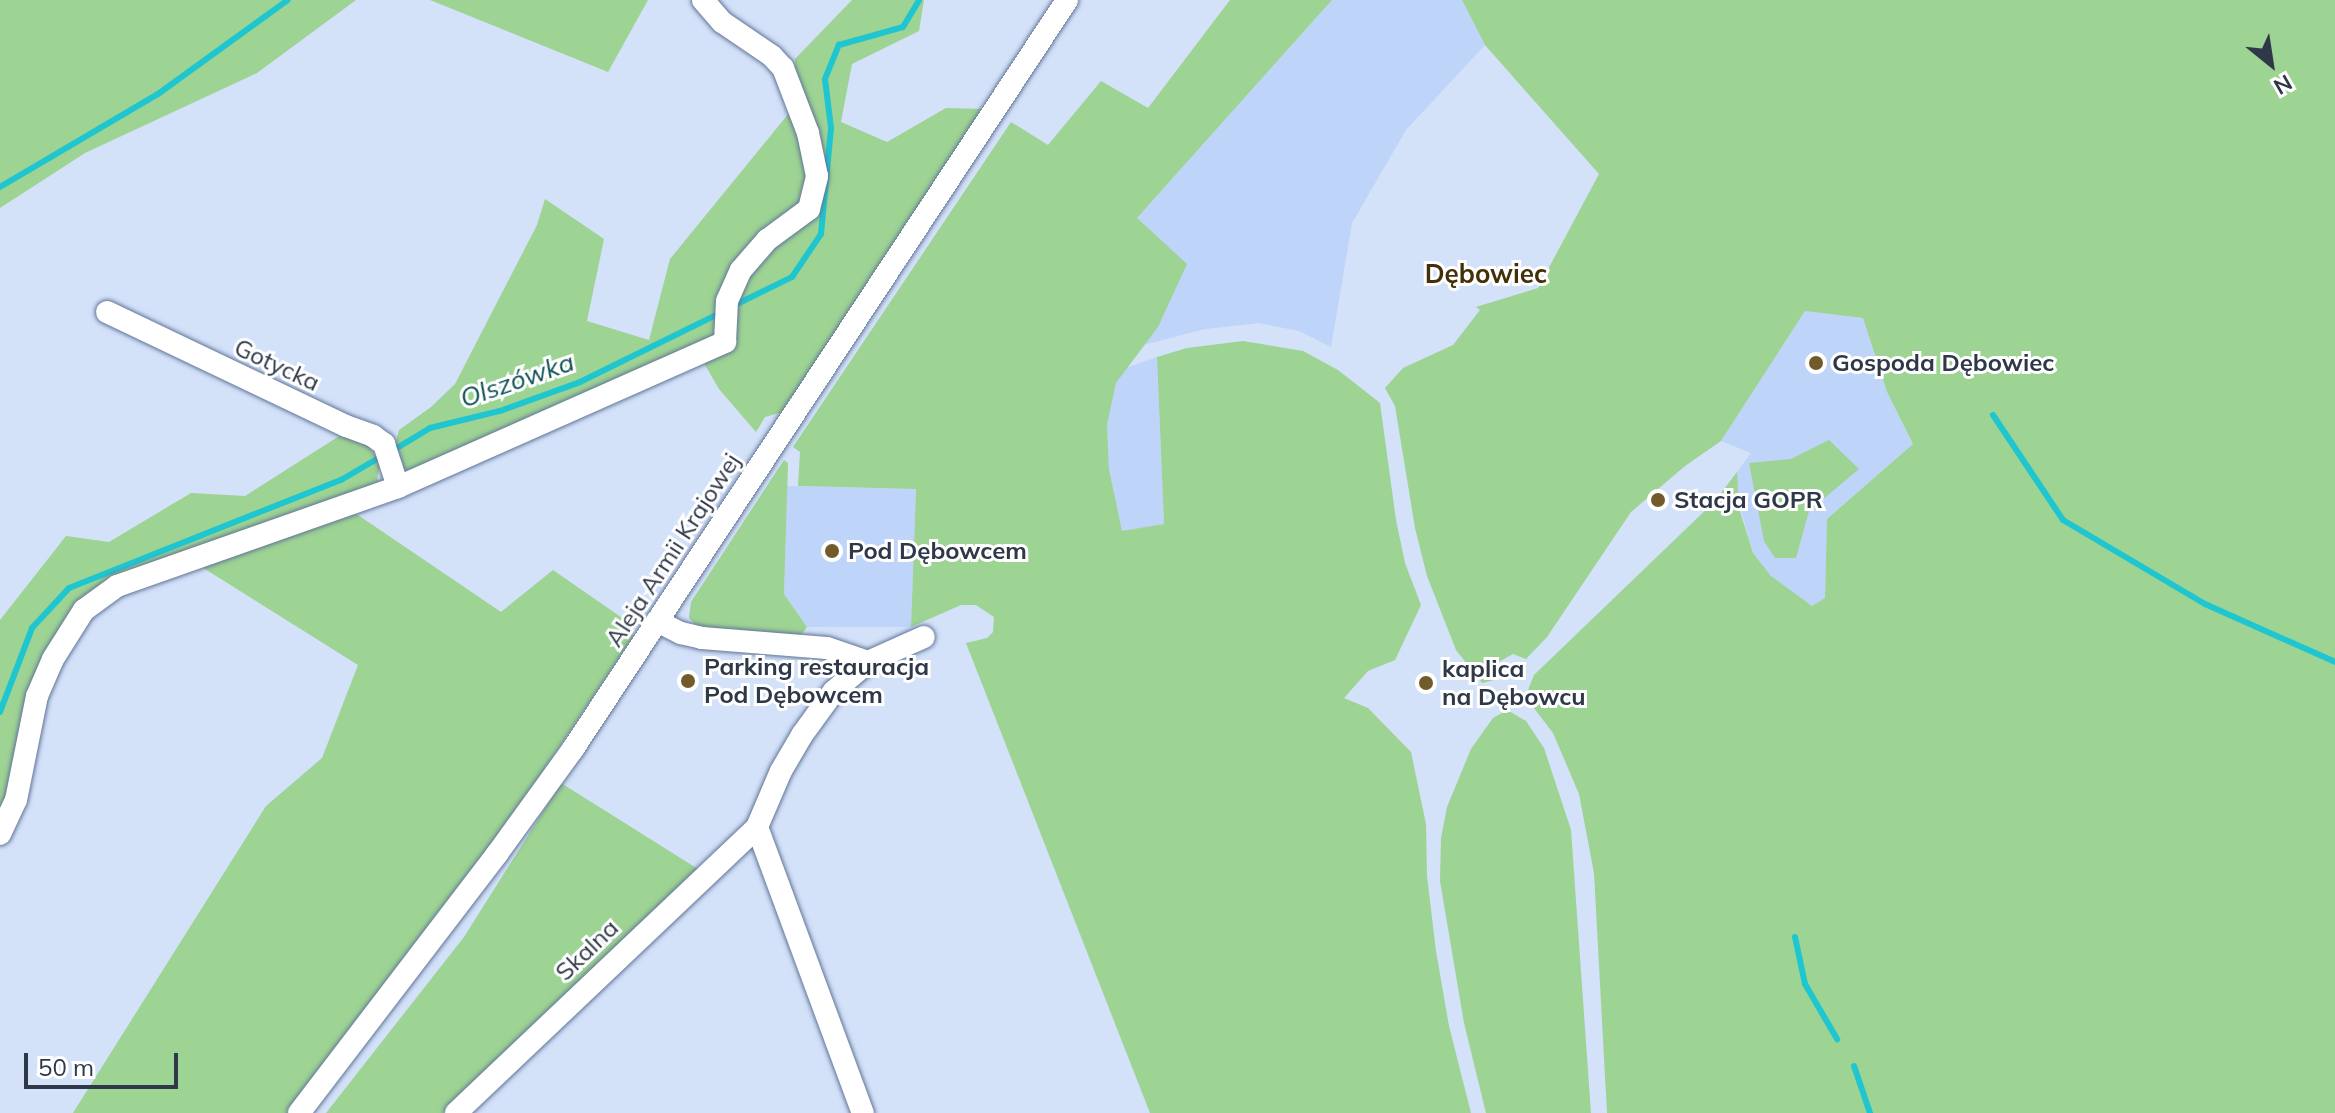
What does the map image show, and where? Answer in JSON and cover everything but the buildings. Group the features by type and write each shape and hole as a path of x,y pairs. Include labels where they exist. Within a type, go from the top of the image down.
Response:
{"street":[{"path":"0,834 16,800 37,696 67,632 84,610 117,586 396,479 725,342 723,325 727,301 752,255 809,209 817,176 808,133 783,68 772,56 722,22 703,0"},
{"name":"Aleja Armii Krajowej","path":"299,1113 514,831 657,621 1067,0"},
{"name":"Gotycka","path":"107,312 384,444 396,479"},
{"path":"657,621 681,633 702,638 827,648 868,662"},
{"name":"Skalna","path":"456,1113 757,827 781,771 834,691 868,662 924,637"},
{"path":"757,827 863,1113"}],"shaded area":[{"path":"1332,0 1462,0 1485,45 1406,130 1352,223 1331,347 1299,331 1259,323 1205,329 1143,345 1158,327 1137,218"},
{"path":"1805,311 1863,318 1887,392 1913,444 1827,519 1825,598 1812,606 1771,576 1753,553 1735,488 1737,472 1751,453 1721,441"},
{"path":"1157,357 1164,524 1122,532 1109,469 1107,425 1116,383 1126,368"},
{"path":"787,486 916,489 911,627 807,627 784,594"}],"green space":[{"path":"0,0 356,0 257,73 85,153 0,208"},
{"path":"430,0 648,0 608,72"},
{"path":"852,0 924,0 919,31 852,64 841,122 887,142 946,108 984,109 783,412 765,417 756,432 719,389 701,358 728,323 745,272 812,212 794,78 795,59"},
{"path":"1230,0 1332,0 1137,218 1187,264 1158,327 1116,383 1107,425 1109,469 1122,531 1164,524 1157,357 1187,348 1243,341 1303,351 1338,370 1380,403 1396,520 1405,563 1421,605 1395,660 1368,671 1344,698 1368,708 1411,752 1426,824 1427,876 1436,951 1449,1026 1471,1113 1150,1113 966,643 987,638 993,632 994,617 976,605 961,605 911,627 916,489 798,486 800,452 793,447 1011,122 1048,145 1101,81 1148,108"},
{"path":"1462,0 2335,0 2335,1113 1607,1113 1594,873 1579,794 1553,733 1533,707 1528,690 1534,675 1715,501 1737,472 1739,508 1753,553 1771,576 1812,606 1825,598 1827,519 1913,444 1887,392 1863,318 1805,311 1721,441 1685,466 1631,512 1547,637 1526,659 1513,654 1495,664 1494,680 1482,683 1456,650 1427,576 1415,528 1395,406 1385,388 1403,368 1453,345 1480,310 1476,307 1538,288 1599,174 1485,45"},
{"path":"794,107 809,158 809,195 765,234 719,339 412,471 401,468 403,465 395,445 399,430 431,407 455,384 537,225 545,199 604,239 587,321 649,340 670,259"},
{"path":"344,433 372,444 370,449 381,463 377,479 380,481 375,487 111,582 21,736 0,819 0,620 66,536 109,542 191,493 245,496"},
{"path":"1829,440 1859,469 1809,511 1796,558 1775,558 1764,541 1749,463 1791,459"},
{"path":"784,460 788,463 784,594 807,627 799,638 702,632 689,618 691,602"},
{"path":"355,513 501,612 553,570 631,624 633,637 507,825 289,1113 73,1113 266,806 322,758 358,665 197,564"},
{"path":"1507,710 1526,721 1544,748 1571,830 1591,1113 1486,1113 1464,1023 1440,881 1441,838 1447,807 1471,749 1493,718"},
{"path":"561,783 698,869 443,1113 326,1113 464,937"}],"waterway":[{"path":"0,187 158,94 288,0"},
{"name":"Olszówka","path":"733,306 792,277 821,234 831,128 825,79 839,45 903,27 919,0"},
{"name":"Olszówka","path":"392,451 430,428 500,411 580,382 720,313"},
{"path":"1993,415 2063,520 2205,604 2335,662"},
{"name":"Olszówka","path":"0,712 32,628 69,588 341,480 382,456"},
{"path":"1795,937 1805,984 1837,1039"},
{"path":"1854,1066 1870,1113"}],"place":[{"name":"Gospoda Dębowiec","path":"1816,363"},
{"name":"Stacja GOPR","path":"1658,500"},
{"name":"Pod Dębowcem","path":"832,551"},
{"name":"Parking restauracja Pod Dębowcem","path":"688,681"},
{"name":"kaplica na Dębowcu","path":"1426,683"}],"district":[{"name":"Dębowiec","path":"1486,274"}]}
